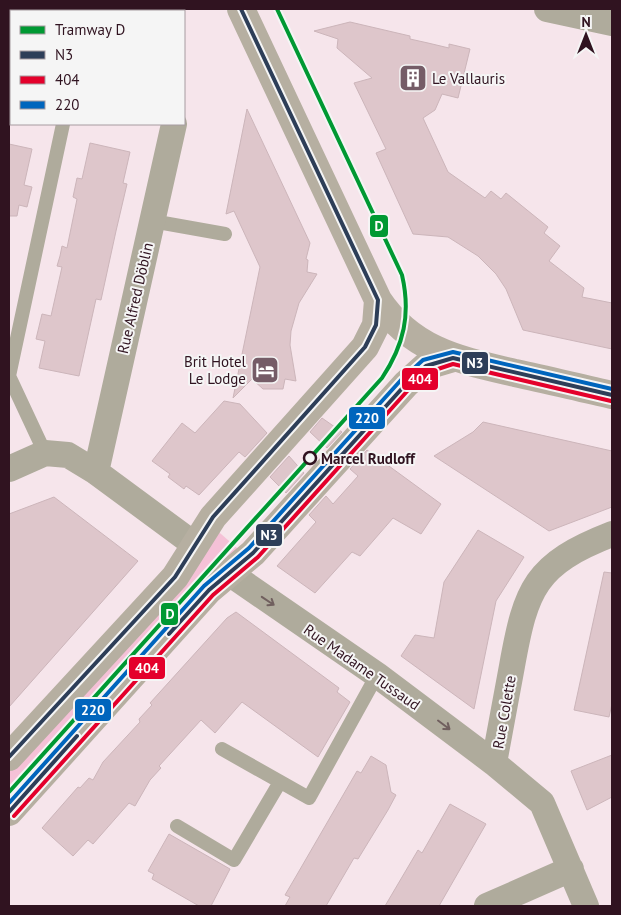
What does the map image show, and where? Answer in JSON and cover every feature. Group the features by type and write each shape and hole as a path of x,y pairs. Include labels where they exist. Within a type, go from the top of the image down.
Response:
{"street":[{"path":"241,9 378,300 391,318 421,342 453,358 612,395"},
{"path":"547,9 581,12 612,23"},
{"name":"Rue Alfred Döblin","path":"96,472 174,125"},
{"path":"9,758 175,577 213,517 365,347 376,325 378,300"},
{"path":"9,812 209,590 253,553 411,379 426,366 453,358"},
{"path":"9,469 44,453 68,455 96,472 195,545"},
{"name":"Rue Colette","path":"586,906 542,803 494,763 520,624 529,596 554,565 574,550 612,534"},
{"name":"Rue Madame Tussaud","path":"229,573 377,675 494,763"},
{"path":"487,906 571,869"}],"lane":[{"path":"44,453 9,376 63,125"},
{"path":"152,221 224,234"},
{"path":"222,749 309,798 377,675"},
{"path":"177,826 234,860 280,782"}],"shaded area":[{"path":"213,527 244,554 9,804 9,766"}],"building":[{"path":"350,22 410,36 410,39 449,48 449,44 470,49 458,98 442,94 435,110 423,118 448,172 485,198 491,191 501,199 506,193 548,227 544,233 560,246 549,261 584,288 582,297 612,303 612,349 523,330 506,289 496,274 478,256 448,237 413,234 376,153 386,149 354,83 372,78 337,48 338,39 314,31"},
{"path":"247,109 310,243 306,259 308,260 307,272 317,274 299,303 291,331 290,345 296,381 285,379 283,389 263,389 252,379 233,398 260,267 234,211 226,214"},
{"path":"90,143 130,152 123,183 127,184 101,300 96,299 79,376 39,368 45,341 36,339 42,314 51,316 62,267 57,266 62,246 67,248 77,199 73,197 77,178 82,179"},
{"path":"9,144 32,149 24,185 32,187 27,207 19,205 17,216 9,216"},
{"path":"224,401 240,404 267,433 245,457 239,452 199,495 186,486 184,489 168,477 170,474 152,461 182,423 195,433"},
{"path":"322,418 342,432 327,448 310,432"},
{"path":"483,422 612,451 612,507 549,531 434,456 473,432"},
{"path":"367,450 441,504 421,534 393,518 360,556 352,552 315,593 277,566 316,522 309,515 326,496 333,504 358,476 350,469"},
{"path":"289,456 304,473 286,493 270,477"},
{"path":"54,497 138,561 9,707 9,514"},
{"path":"478,530 524,557 496,601 474,709 401,656 415,635 434,638 444,582"},
{"path":"604,572 612,573 612,704 609,717 574,710"},
{"path":"236,612 339,688 337,692 350,702 318,757 242,702 215,733 201,720 159,766 161,768 150,780 135,806 129,803 93,844 88,840 73,856 42,828 78,787 80,788 89,778 93,780 103,762 140,722 139,719 152,705 150,703 227,618"},
{"path":"612,755 612,797 587,810 571,771"},
{"path":"371,756 386,765 391,792 396,795 388,810 358,859 354,858 326,906 285,906 290,897 285,895 357,771 361,773"},
{"path":"450,804 486,824 439,906 385,906 418,850 422,853"},
{"path":"169,834 230,869 211,906 199,906 152,879 154,874 148,871"}],"tram line":[{"name":"D","path":"9,792 382,378 396,353 404,329 406,303 402,275 277,9"}],"transit line":[{"name":"N3","path":"9,757 175,577 213,517 365,347 376,325 378,300 241,9"},
{"name":"220","path":"9,803 204,586 249,548 401,380 423,360 453,352 612,389"},
{"name":"N3","path":"169,634 209,590 253,553 406,384 426,366 453,358 612,395"},
{"name":"404","path":"14,816 213,595 258,557 410,388 429,372 453,364 611,401"},
{"name":"N3","path":"9,812 77,736"}],"place":[{"name":"Le Vallauris","path":"413,78"},
{"name":"Brit Hotel Le Lodge","path":"265,370"},
{"name":"Marcel Rudloff","path":"310,458"}]}
